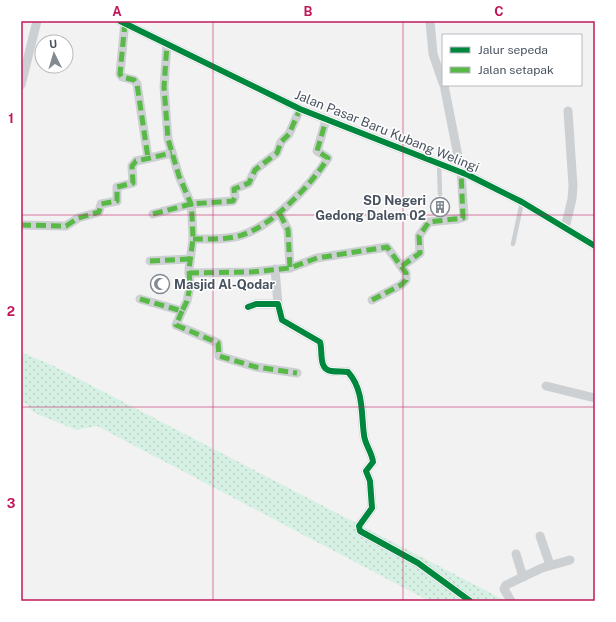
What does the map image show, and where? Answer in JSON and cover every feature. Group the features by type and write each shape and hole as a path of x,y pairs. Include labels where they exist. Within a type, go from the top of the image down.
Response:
{"street":[{"path":"21,85 37,21"},
{"path":"123,21 120,74 122,78 134,80 137,84 148,158"},
{"name":"Jalan Pasar Baru Kubang Welingi","path":"123,21 300,109 461,171 522,202 595,246"},
{"path":"430,21 433,54 442,81"},
{"path":"167,44 164,101 172,153 191,204 193,239 189,259 190,287 188,301 176,325 218,343 219,356 252,366 296,373"},
{"path":"402,266 420,253 419,236 429,222 463,218 461,171 443,86"},
{"path":"153,214 191,204 233,201 236,197 234,189 249,183 255,170 277,153 284,137 290,134 300,109"},
{"path":"565,228 572,199 573,186 568,111"},
{"path":"193,239 241,236 280,214 314,180 328,158 317,151 326,120"},
{"path":"21,225 66,226 78,218 99,212 101,204 117,200 117,188 133,183 132,166 134,162 172,153"},
{"path":"280,214 288,230 290,268"},
{"path":"189,273 232,273 290,268 317,258 384,247 390,250 402,266 406,273 406,280 401,285 372,300"},
{"path":"150,261 189,259"},
{"path":"275,269 278,304 282,320 320,342 322,362 326,368 331,371 348,372 357,388 363,410 364,435 373,462 366,471 370,481 372,508 359,526 360,530 418,563 470,601"},
{"path":"140,298 182,311"},
{"path":"248,307 256,304 278,304"},
{"path":"546,386 595,398"},
{"path":"540,536 550,565"},
{"path":"516,554 523,577"},
{"path":"511,601 504,589 504,586 550,565 570,560"}],"lane":[{"path":"439,163 440,194"},
{"path":"513,244 522,202"}],"green space":[{"path":"21,352 54,366 506,601 429,601 97,426 76,430 35,413 21,400"}],"marked path":[{"path":"125,22 120,74 122,77 134,80 137,84 148,158"},
{"path":"140,299 182,311 187,301 190,287 189,269 193,239 191,204 179,176 168,139 164,87 167,44"},
{"path":"153,214 191,204 233,201 235,197 234,189 249,183 255,170 277,153 281,142 289,134 300,109"},
{"path":"193,239 236,237 254,230 278,214 312,180 328,158 317,151 326,120"},
{"path":"21,225 66,226 78,218 99,212 101,204 117,201 117,187 133,183 132,166 136,161 172,153"},
{"path":"402,266 420,253 419,236 429,222 463,218 461,171"},
{"path":"280,214 288,230 290,268"},
{"path":"189,273 251,272 290,268 317,258 387,247 406,273 406,280 401,285 372,300"},
{"path":"150,261 189,259"},
{"path":"182,311 176,325 218,343 219,356 256,367 297,373"}],"cycle path":[{"path":"120,21 300,109 468,175 522,202 595,246"},
{"path":"248,307 256,304 278,304 282,320 320,342 324,367 331,371 348,372 357,386 361,402 365,439 373,462 366,471 370,481 372,508 359,526 360,531 418,563 470,601"}],"place":[{"name":"SD Negeri Gedong Dalem 02","path":"440,207"},
{"name":"Masjid Al-Qodar","path":"160,284"}]}
